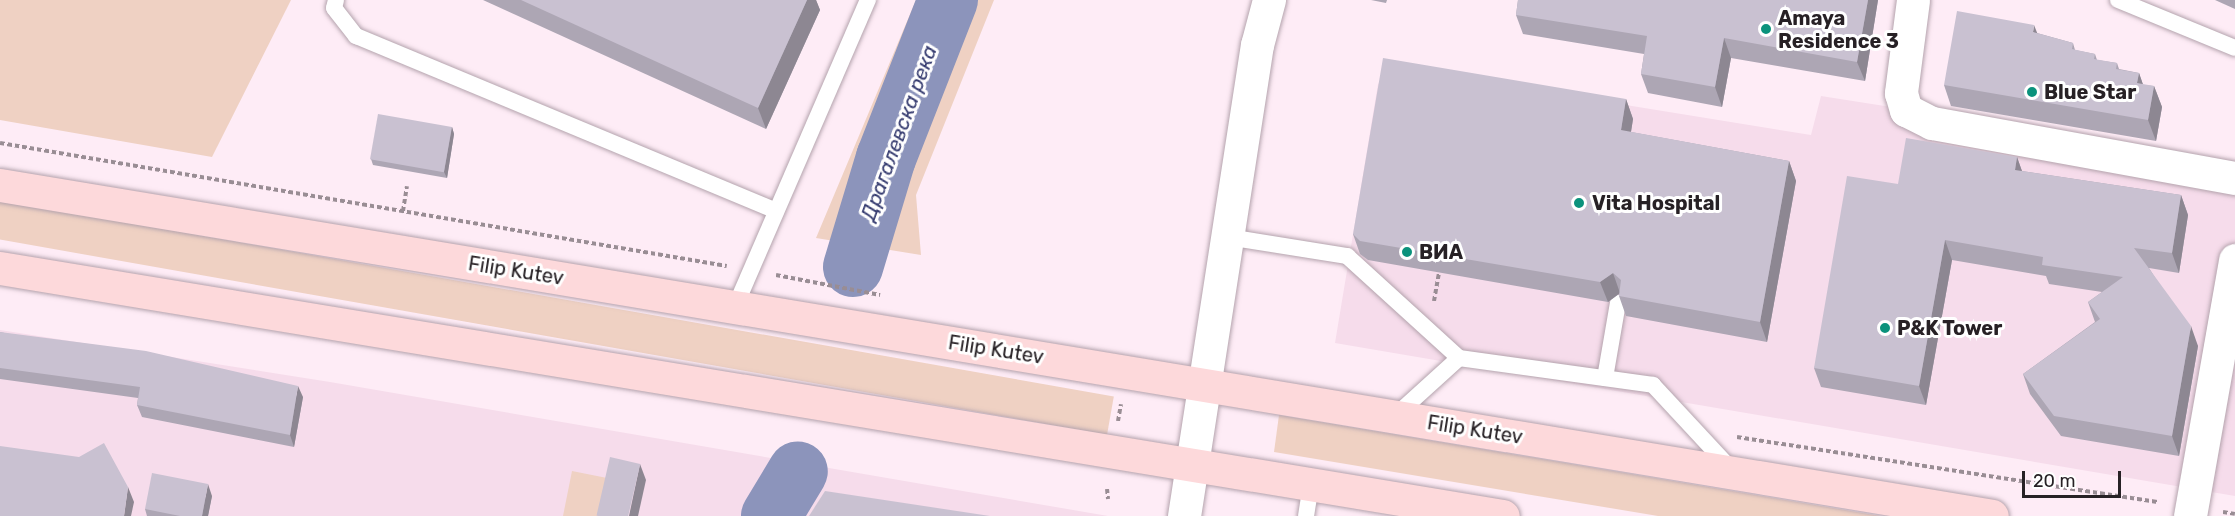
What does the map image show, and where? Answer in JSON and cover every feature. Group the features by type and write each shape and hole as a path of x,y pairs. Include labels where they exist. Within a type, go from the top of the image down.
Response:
{"main road":[{"name":"Filip Kutev","path":"0,185 1992,516"},
{"path":"0,268 1192,465 1308,500 1503,516"}],"street":[{"path":"1184,516 1257,45 1269,0"},
{"path":"1913,0 1900,93 1906,110 1932,123 2235,178"},
{"path":"2178,510 2235,260"}],"lane":[{"path":"336,0 334,8 356,36 776,211"},
{"path":"735,308 748,269 776,211 868,0"},
{"path":"2118,0 2235,48"},
{"path":"1228,237 1347,256 1459,358 1653,385 1736,474"},
{"path":"1605,378 1618,303"},
{"path":"1394,417 1459,358"}],"path":[{"path":"0,143 748,269 885,296"},
{"path":"403,211 407,186"},
{"path":"1727,435 2178,510"},
{"path":"1107,489 1108,499"}],"shaded area":[{"path":"0,0 291,0 212,157 0,120"},
{"path":"916,0 994,0 916,195 921,255 816,238"},
{"path":"1410,70 1811,135 1821,96 2235,161 2235,496 1335,343 1378,84 1388,74"},
{"path":"0,200 1114,396 1107,435 0,240"},
{"path":"0,330 330,382 1108,516 0,516"},
{"path":"1279,415 1881,516 1658,516 1274,452"},
{"path":"572,471 607,478 599,516 563,516"}],"building":[{"path":"521,0 807,0 758,108"},
{"name":"Amaya Residence 3","path":"1518,0 1868,0 1857,62 1724,38 1715,87 1641,74 1647,36 1516,15"},
{"path":"1957,11 2034,25 2033,32 2073,43 2072,49 2095,54 2094,59 2117,63 2116,69 2139,73 2137,83 2154,86 2148,120 1944,85"},
{"path":"1383,58 1626,99 1621,130 1789,161 1760,322 1619,296 1621,280 1613,273 1600,282 1360,241 1353,234"},
{"path":"378,114 452,127 444,172 370,159"},
{"path":"1906,138 2017,157 2015,170 2181,195 2172,253 2134,248 2191,326 2172,436 2054,416 2023,374 2100,319 2088,302 2123,277 2042,265 2043,257 1945,240 1919,386 1814,368 1847,176 1898,184"},
{"path":"0,332 146,351 298,386 290,435 137,405 140,387 0,368"},
{"path":"104,443 128,487 124,516 0,516 0,446 79,457"},
{"path":"610,457 640,464 628,516 597,515"},
{"path":"152,473 208,484 202,516 180,516 145,509"},
{"path":"825,491 990,516 809,516"}],"waterway":[{"name":"Драгалевска река","path":"853,267 886,158 948,0"},
{"name":"Драгалевска река","path":"771,516 798,471"}],"place":[{"name":"Amaya Residence 3","path":"1766,29"},
{"name":"Blue Star","path":"2032,92"},
{"name":"Vita Hospital","path":"1579,203"},
{"name":"ВИА","path":"1407,252"},
{"name":"P&K Tower","path":"1885,328"}]}
